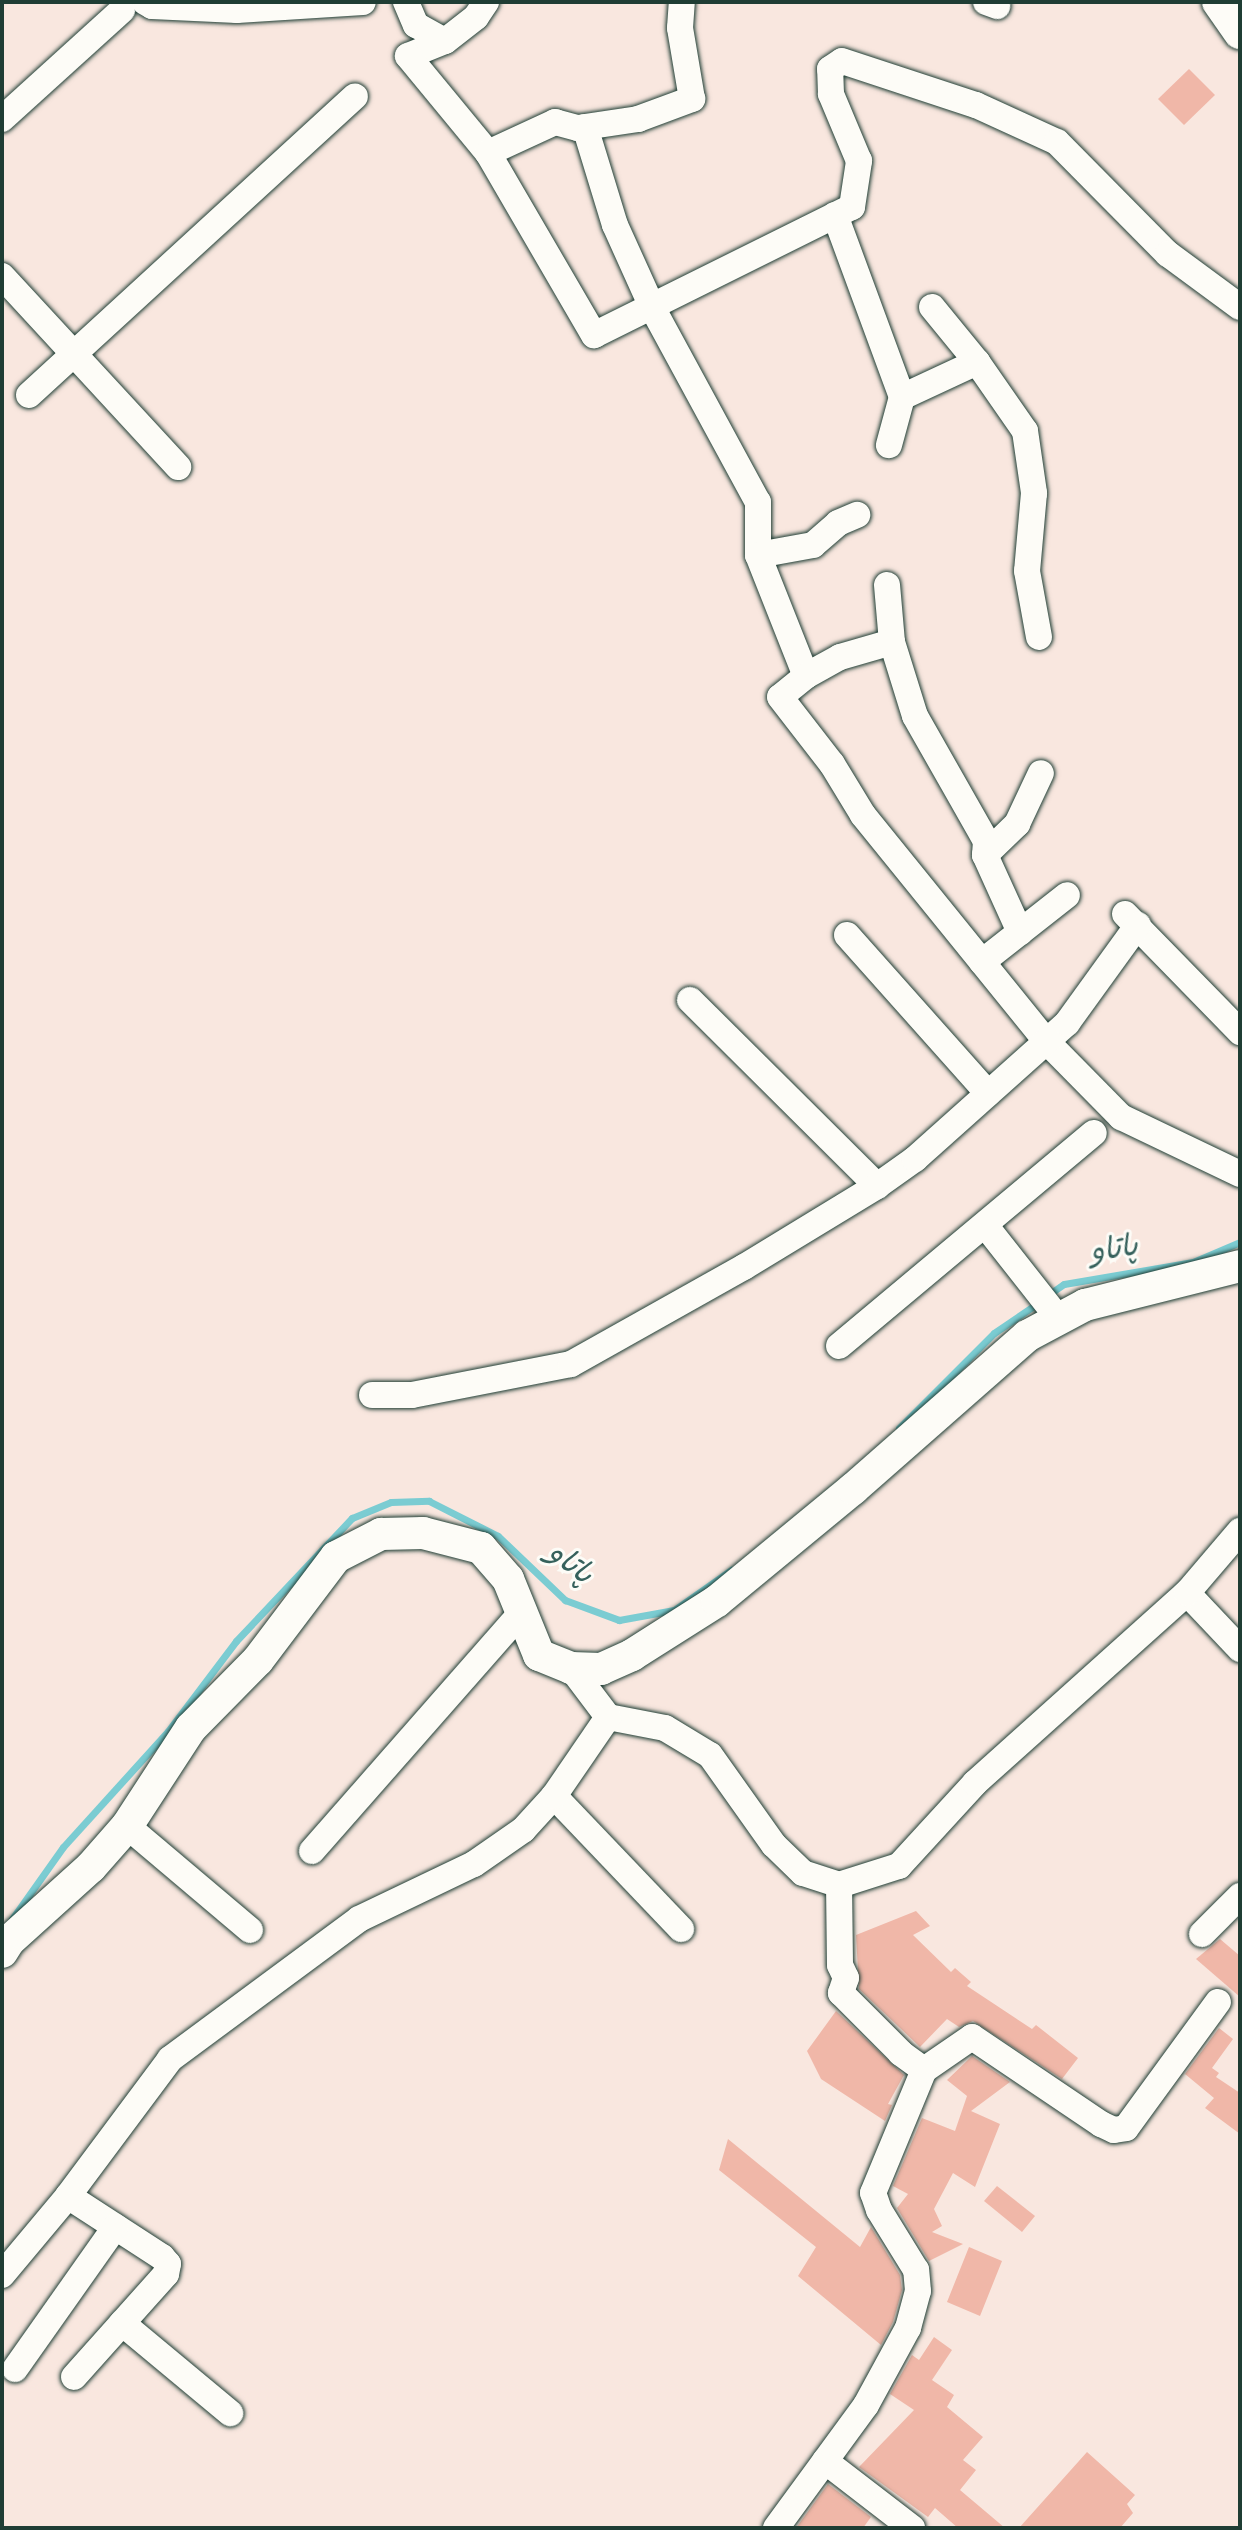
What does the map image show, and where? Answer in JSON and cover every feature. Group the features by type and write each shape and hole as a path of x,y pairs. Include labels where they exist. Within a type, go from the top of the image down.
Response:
{"street":[{"path":"2,119 134,6 237,10 363,2"},
{"path":"406,2 416,25 445,41"},
{"path":"486,2 476,17 445,41 408,56 488,153 594,335 653,309 852,207 859,161 831,94 830,69 842,61 976,105 1057,142 1168,254 1240,307"},
{"path":"488,153 555,122 585,127 638,119 692,99 680,28 682,2"},
{"path":"1218,2 1240,33"},
{"path":"29,395 355,96"},
{"path":"585,127 615,225 653,309 758,502 758,555 806,676"},
{"path":"835,215 902,397 889,445"},
{"path":"2,276 178,467"},
{"path":"932,307 977,362 1025,431 1034,493 1027,571 1039,637"},
{"path":"902,397 977,362"},
{"path":"758,555 813,545 838,523 857,515"},
{"path":"887,585 892,642 915,716 986,841 985,855 1020,932"},
{"path":"892,642 840,657 806,676 780,697 832,764 863,815 1046,1041 1121,1117 1240,1174"},
{"path":"985,855 1017,824 1041,773"},
{"path":"982,962 1067,895"},
{"path":"372,1395 412,1395 571,1364 744,1267 877,1186 915,1159 1067,1023 1131,919 1240,1032"},
{"path":"847,935 988,1093"},
{"path":"690,1000 877,1186"},
{"path":"839,1346 1094,1133"},
{"path":"985,1225 1059,1319"},
{"path":"2,1952 9,1941 91,1867 127,1826 191,1728 258,1660 336,1557 381,1534 423,1533 481,1548 508,1579 539,1655 571,1668 601,1669 632,1655 717,1601 853,1489 1027,1336 1085,1305 1240,1266"},
{"path":"571,1668 608,1717 665,1728 710,1755 774,1845 803,1873 839,1885 899,1866 975,1783 1187,1593 1240,1531"},
{"path":"1187,1593 1240,1649"},
{"path":"312,1851 523,1611"},
{"path":"2,2275 68,2196 170,2059 359,1919 474,1864 523,1830 554,1796 608,1717"},
{"path":"554,1796 681,1929"},
{"path":"127,1826 250,1930"},
{"path":"839,1885 840,1965 846,1978 841,1993 901,2053 924,2070"},
{"path":"1202,1934 1240,1896"},
{"path":"776,2528 866,2405 908,2328 918,2291 916,2270 879,2210 873,2193 924,2070 972,2037 1101,2124 1114,2130 1126,2128 1218,2002"},
{"path":"68,2196 162,2257 168,2264 166,2274 74,2377"},
{"path":"15,2369 115,2227"},
{"path":"122,2323 230,2413"},
{"path":"825,2461 912,2528"}],"building":[{"path":"1189,69 1215,95 1184,125 1158,99"},
{"path":"916,1911 930,1926 913,1935 951,1972 955,1968 971,1982 967,1986 1032,2029 1036,2025 1078,2058 1062,2079 973,2021 959,2027 947,2019 920,2047 859,1989 856,1935"},
{"path":"1220,1939 1240,1956 1240,1997 1196,1959"},
{"path":"836,2011 904,2075 888,2104 892,2105 885,2121 821,2079 807,2051"},
{"path":"1219,2028 1233,2039 1212,2068 1219,2073 1216,2077 1240,2093 1240,2134 1205,2108 1214,2098 1185,2074"},
{"path":"972,2056 1010,2082 971,2111 1000,2124 975,2187 953,2173 934,2209 942,2226 932,2232 963,2244 929,2261 897,2208 908,2194 893,2186 922,2118 955,2131 967,2096 947,2080"},
{"path":"728,2139 860,2247 871,2227 900,2275 902,2290 893,2322 881,2345 798,2276 816,2247 719,2170"},
{"path":"997,2186 1035,2216 1022,2232 984,2201"},
{"path":"969,2247 1002,2261 980,2316 947,2302"},
{"path":"934,2337 952,2350 932,2380 954,2395 947,2407 983,2437 963,2460 976,2470 960,2490 1005,2528 958,2528 935,2508 928,2517 859,2467 914,2410 890,2394 912,2355 919,2360"},
{"path":"1087,2452 1135,2495 1127,2504 1133,2513 1120,2528 1019,2528"},
{"path":"828,2484 871,2517 863,2528 796,2528"}],"waterway":[{"name":"پاتاو","path":"1048,1295 1064,1284 1193,1262 1240,1242"},
{"name":"پاتاو","path":"899,1428 994,1333 1038,1303"},
{"name":"پاتاو","path":"12,1919 63,1847 168,1731 236,1641 352,1518 391,1502 429,1501 498,1536 565,1600 619,1620 674,1610 731,1570"}]}
